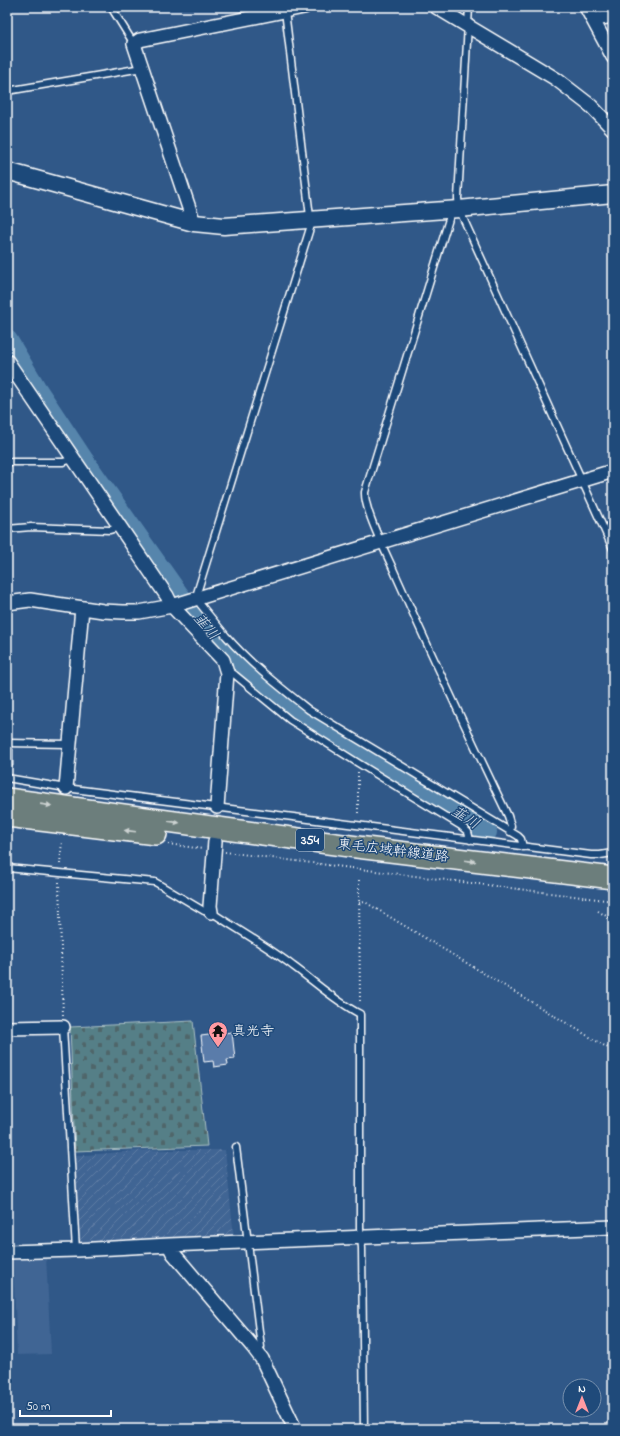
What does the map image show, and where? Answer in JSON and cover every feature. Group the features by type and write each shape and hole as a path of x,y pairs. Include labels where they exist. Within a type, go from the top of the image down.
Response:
{"highway":[{"name":"東毛広域幹線道路","path":"7,799 349,846 613,878"},
{"name":"東毛広域幹線道路","path":"7,816 220,846 613,892"}],"street":[{"path":"194,223 134,44 140,40 304,7"},
{"path":"436,7 556,79 591,106 613,129"},
{"path":"586,7 613,57"},
{"path":"594,22 601,18 613,16"},
{"path":"7,171 194,223 224,226 454,209 613,194"},
{"path":"7,363 167,596 222,660 227,673 217,807"},
{"path":"7,603 30,600 116,612 139,612 175,606 613,471"},
{"path":"66,788 82,608"},
{"path":"211,912 210,906 220,846"},
{"path":"7,1028 63,1027"},
{"path":"7,1252 613,1226"},
{"path":"169,1244 173,1253 247,1338 262,1359 295,1429"}],"lane":[{"path":"111,7 134,44"},
{"path":"469,7 458,198 449,219 365,492 366,505 435,663 508,816 510,832"},
{"path":"285,11 310,230 195,599 246,656 309,710 521,839 523,847"},
{"path":"7,91 142,68"},
{"path":"454,209 613,549"},
{"path":"7,462 63,462 73,459"},
{"path":"7,529 31,527 110,530 120,527"},
{"path":"227,673 231,672 290,720 461,826 468,832 470,840"},
{"path":"7,743 69,744"},
{"path":"7,778 66,788 523,847 600,856 613,853"},
{"path":"7,868 155,882 204,911 211,912 292,965 346,1007 360,1014 364,1429"},
{"path":"63,1027 76,1250"},
{"path":"236,1147 261,1347 257,1352"}],"path":[{"path":"358,763 359,825"},
{"path":"62,841 58,873 63,1027"},
{"path":"220,846 613,901"},
{"path":"359,880 360,1014"},
{"path":"359,903 365,902 613,1052"},
{"path":"598,911 613,920"}],"shaded area":[{"path":"146,1150 225,1150 234,1238 79,1242 75,1156"},
{"path":"46,1256 51,1354 17,1355 13,1257"}],"green space":[{"path":"193,1021 207,1146 75,1151 70,1027"}],"building":[{"path":"7,749 13,749 13,766 7,766"},
{"name":"真光寺","path":"232,1032 235,1059 227,1060 228,1065 214,1067 213,1061 204,1062 201,1036"}],"waterway":[{"name":"韮川","path":"7,341 35,388 82,459 178,595 232,656 262,685 293,711 486,832"}],"place":[{"name":"真光寺","path":"218,1048"}]}
